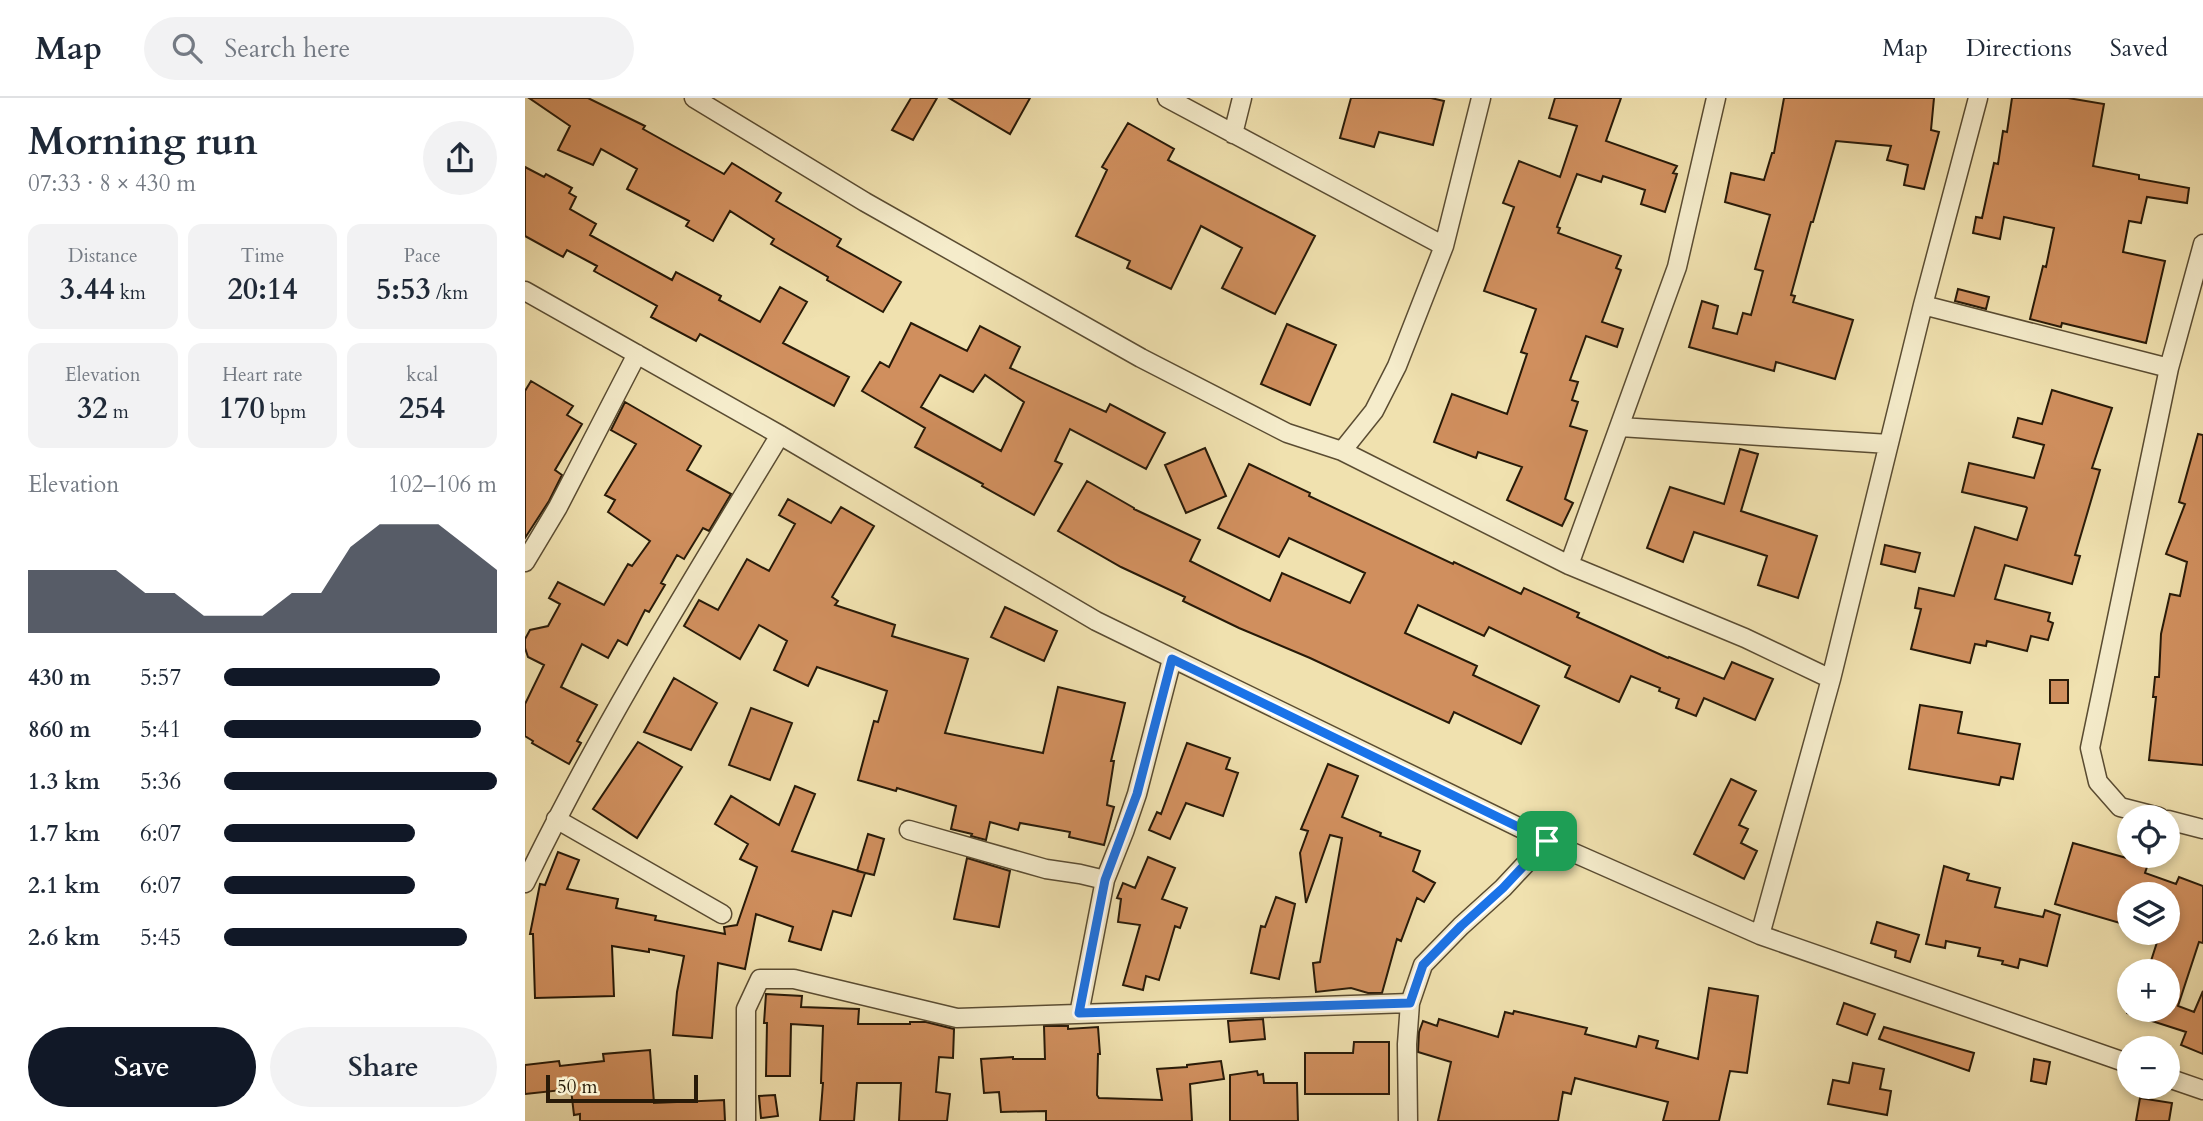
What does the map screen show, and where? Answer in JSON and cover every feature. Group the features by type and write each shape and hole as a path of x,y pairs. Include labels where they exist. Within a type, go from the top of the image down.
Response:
{"street":[{"path":"694,98 865,202 1141,358 1287,433 1342,450 1569,565 1745,638 1831,680"},
{"path":"1167,98 1444,246"},
{"path":"1233,134 1243,98"},
{"path":"1342,450 1374,411 1397,366 1444,246 1481,98"},
{"path":"1569,565 1677,267 1716,98"},
{"path":"1760,934 1831,680 1977,98"},
{"path":"2118,805 2098,782 2090,748 2169,368 2203,244"},
{"path":"525,291 780,435 1095,621 1547,841 1760,934 2117,1059"},
{"path":"1923,305 2169,368"},
{"path":"525,562 558,508 637,354"},
{"path":"1620,426 1889,444"},
{"path":"525,883 556,819 635,675 780,435"},
{"path":"1079,1013 1105,880 1137,794 1172,659"},
{"path":"556,819 722,914"},
{"path":"2180,823 2203,829"},
{"path":"909,830 1046,869 1105,880"},
{"path":"1408,1121 1407,1044 1410,1003 1423,965 1503,888 1547,841"},
{"path":"747,1121 746,1009 760,979 794,979 957,1018 1410,1003"},
{"path":"2180,1082 2203,1090"}],"building":[{"path":"529,98 588,98 645,126 643,129 724,174 732,163 781,193 776,201 841,239 837,246 901,282 883,312 771,244 774,239 730,211 713,241 686,226 689,221 627,189 637,169 601,149 593,165 558,150 570,126"},
{"path":"911,98 937,98 913,140 892,130"},
{"path":"949,98 1030,98 1010,134"},
{"path":"1351,98 1431,98 1444,101 1433,145 1379,132 1374,147 1340,138"},
{"path":"1555,98 1621,98 1606,141 1677,166 1673,173 1677,174 1665,212 1641,204 1645,190 1603,176 1601,182 1577,174 1557,227 1560,228 1558,233 1621,256 1616,268 1621,270 1602,322 1623,329 1617,347 1586,336 1570,380 1578,382 1572,400 1578,402 1570,426 1587,431 1565,499 1573,503 1562,526 1507,500 1522,467 1478,452 1476,458 1434,442 1452,394 1507,414 1527,354 1521,352 1536,309 1484,291 1514,207 1503,203 1519,161 1560,177 1577,126 1549,118"},
{"path":"1784,98 1934,98 1931,130 1939,132 1924,189 1904,185 1908,165 1887,160 1891,146 1836,141 1791,295 1795,296 1793,302 1853,320 1835,379 1776,362 1774,371 1689,347 1702,301 1718,306 1713,328 1737,334 1743,313 1751,315 1763,271 1755,269 1770,215 1725,202 1731,173 1764,180 1774,153"},
{"path":"2012,98 2068,98 2104,104 2093,166 2139,175 2139,179 2189,188 2187,203 2147,197 2141,223 2129,221 2123,252 2165,261 2146,343 2062,323 2061,327 2030,319 2043,266 2046,267 2054,228 2004,217 2000,239 1973,233 1976,217 1982,218 1994,163 1998,164 2003,131 2007,132"},
{"path":"1128,123 1174,149 1168,160 1315,236 1275,314 1222,288 1242,248 1201,226 1171,289 1127,268 1130,261 1076,236 1107,170 1102,167"},
{"path":"525,167 544,177 546,174 572,188 569,193 576,197 570,209 596,224 590,235 672,280 676,272 721,296 719,300 760,322 780,287 807,302 783,343 849,377 834,406 700,334 696,341 651,317 657,306 594,271 597,266 567,250 563,257 525,236"},
{"path":"1958,289 1989,297 1986,309 1955,301"},
{"path":"911,323 967,351 980,326 1020,347 1010,368 1106,412 1110,404 1165,433 1146,469 1070,429 1055,461 1062,464 1034,515 915,447 925,428 862,391 880,362 889,367","holes":["940,375 973,392 985,375 1024,402 1001,451 921,407"]},
{"path":"1287,324 1336,345 1310,405 1261,384"},
{"path":"531,381 573,406 567,415 582,424 555,470 562,475 549,501 525,538 525,391"},
{"path":"2052,390 2112,408 2092,468 2100,470 2075,555 2080,556 2072,584 2005,565 1995,599 2050,613 2048,621 2053,623 2048,640 2031,636 2027,651 1987,641 1986,646 1975,644 1970,663 1911,649 1921,609 1915,608 1919,588 1954,596 1975,527 2017,540 2026,507 1962,492 1969,463 2034,478 2044,445 2013,437 2018,418 2042,424"},
{"path":"625,402 701,446 687,470 731,494 709,531 703,528 684,559 677,555 661,583 665,585 649,612 645,610 627,645 618,640 608,658 582,644 561,687 597,705 577,741 581,743 569,764 532,743 533,741 525,736 525,704 544,665 528,657 525,639 530,630 548,626 560,604 549,598 558,582 604,605 628,564 632,566 650,541 608,512 615,500 605,495 636,444 611,430"},
{"path":"2198,434 2203,435 2203,765 2149,760 2161,634 2170,594 2180,596 2187,562 2166,554 2185,504 2179,502"},
{"path":"1205,448 1226,496 1186,513 1165,465"},
{"path":"1740,449 1758,454 1741,511 1817,536 1798,598 1758,585 1767,556 1694,532 1683,562 1647,548 1670,487 1724,504"},
{"path":"1249,464 1310,493 1309,496 1453,564 1454,562 1521,594 1524,588 1579,613 1577,617 1668,658 1724,679 1732,662 1773,679 1755,720 1704,698 1696,716 1676,708 1679,699 1631,676 1619,702 1565,677 1570,666 1489,627 1484,636 1418,605 1405,633 1477,666 1473,675 1539,706 1521,744 1454,712 1449,723 1239,628 1183,601 1185,597 1121,567 1058,531 1087,481 1134,509 1200,540 1190,561 1270,601 1282,573 1350,603 1365,573 1289,538 1279,557 1218,528"},
{"path":"788,499 831,523 841,507 874,526 832,597 838,601 835,605 895,625 892,636 968,659 945,733 1043,753 1058,687 1125,703 1111,761 1114,761 1107,805 1114,807 1104,845 1069,837 1070,832 1020,823 1018,830 990,822 986,840 951,829 956,806 897,788 896,791 858,780 874,721 878,722 887,691 817,667 808,686 774,670 787,641 759,625 740,659 684,626 699,600 718,610 747,559 769,571 795,524 779,515"},
{"path":"1885,545 1920,553 1915,572 1881,564"},
{"path":"1005,607 1057,631 1044,661 991,637"},
{"path":"674,678 717,703 691,750 644,732"},
{"path":"2050,680 2068,680 2068,703 2050,703"},
{"path":"1920,705 1962,712 1958,733 2020,744 2013,779 2001,777 1999,785 1909,769"},
{"path":"751,708 792,723 770,780 729,765"},
{"path":"638,742 682,767 637,838 593,809"},
{"path":"1187,743 1230,758 1226,769 1238,773 1223,816 1186,803 1170,839 1149,830 1157,812 1161,814"},
{"path":"1328,764 1358,776 1342,817 1381,833 1380,836 1420,851 1413,871 1435,883 1424,902 1417,898 1401,941 1397,939 1382,993 1368,993 1351,988 1316,992 1313,963 1320,962 1342,838 1330,835 1306,903 1300,853 1308,831 1301,829"},
{"path":"1731,779 1756,791 1739,825 1748,829 1741,843 1757,851 1744,879 1694,854"},
{"path":"795,786 815,794 792,851 865,873 851,916 833,911 821,950 789,941 793,927 756,914 745,969 718,963 712,1038 673,1035 684,956 649,949 649,952 612,946 614,996 535,998 533,934 530,934 540,884 545,885 558,852 579,860 567,889 618,899 616,908 656,916 655,920 725,934 724,927 737,925 757,867 740,859 748,844 715,824 731,796 779,825"},
{"path":"868,834 884,839 874,875 857,871"},
{"path":"2073,843 2117,855 2117,868 2147,868 2145,873 2170,882 2117,882 2117,922 2055,904"},
{"path":"1148,857 1175,868 1162,899 1187,908 1180,928 1175,926 1159,980 1146,976 1143,990 1123,985 1140,925 1118,922 1121,899 1117,898 1123,883 1135,888"},
{"path":"967,858 1010,871 999,927 954,919"},
{"path":"1944,866 1969,874 1967,880 2000,888 1995,907 2043,917 2045,910 2060,915 2047,966 2020,959 2018,968 2002,964 2003,961 1978,956 1980,948 1946,941 1945,948 1926,944"},
{"path":"2179,877 2203,886 2203,943 2199,942 2180,1000 2180,959 2152,959 2156,945 2180,945 2180,882 2177,882"},
{"path":"1276,897 1295,904 1279,979 1251,973 1261,926 1265,927"},
{"path":"1877,922 1919,935 1910,962 1895,957 1896,951 1871,943"},
{"path":"1709,988 1758,996 1747,1073 1730,1071 1719,1121 1663,1121 1668,1102 1575,1078 1571,1094 1563,1092 1558,1121 1438,1121 1451,1062 1418,1052 1419,1032 1423,1021 1437,1026 1439,1019 1498,1037 1505,1012 1513,1014 1514,1011 1587,1028 1585,1034 1636,1047 1639,1036 1658,1041 1656,1048 1698,1059"},
{"path":"2203,991 2203,1054 2181,1045 2186,1032 2155,1022 2180,1022 2180,1007 2194,1012"},
{"path":"766,994 802,996 801,1007 859,1009 858,1024 926,1022 954,1029 953,1058 939,1057 936,1092 950,1094 947,1121 899,1121 901,1083 857,1083 854,1121 820,1121 823,1026 791,1024 790,1076 766,1076"},
{"path":"1844,1003 1875,1014 1867,1035 1837,1024"},
{"path":"1263,1019 1265,1039 1230,1042 1228,1021"},
{"path":"1044,1026 1068,1026 1068,1029 1098,1027 1099,1098 1162,1100 1157,1069 1221,1061 1224,1079 1190,1084 1192,1121 1046,1121 1046,1111 1001,1112 999,1092 984,1093 981,1059 1045,1059"},
{"path":"1884,1027 1974,1053 1969,1071 1879,1039"},
{"path":"1354,1042 1389,1042 1389,1094 1305,1094 1305,1053 1353,1053"},
{"path":"650,1050 654,1103 724,1100 725,1121 580,1121 580,1114 574,1115 571,1089 525,1094 525,1065 559,1061 560,1066 604,1061 603,1054"},
{"path":"2034,1059 2050,1062 2046,1084 2031,1081"},
{"path":"1853,1063 1884,1069 1880,1089 1891,1091 1887,1115 1828,1104 1833,1080 1849,1083"},
{"path":"1257,1071 1258,1075 1263,1074 1264,1083 1297,1083 1298,1121 1230,1121 1230,1075"},
{"path":"775,1095 778,1116 761,1118 759,1096"},
{"path":"2140,1099 2172,1103 2169,1121 2136,1121"}],"route":[{"path":"1172,659 1547,841 1503,888 1423,965 1410,1003 1079,1013 1105,880 1137,794 1172,659"}]}
